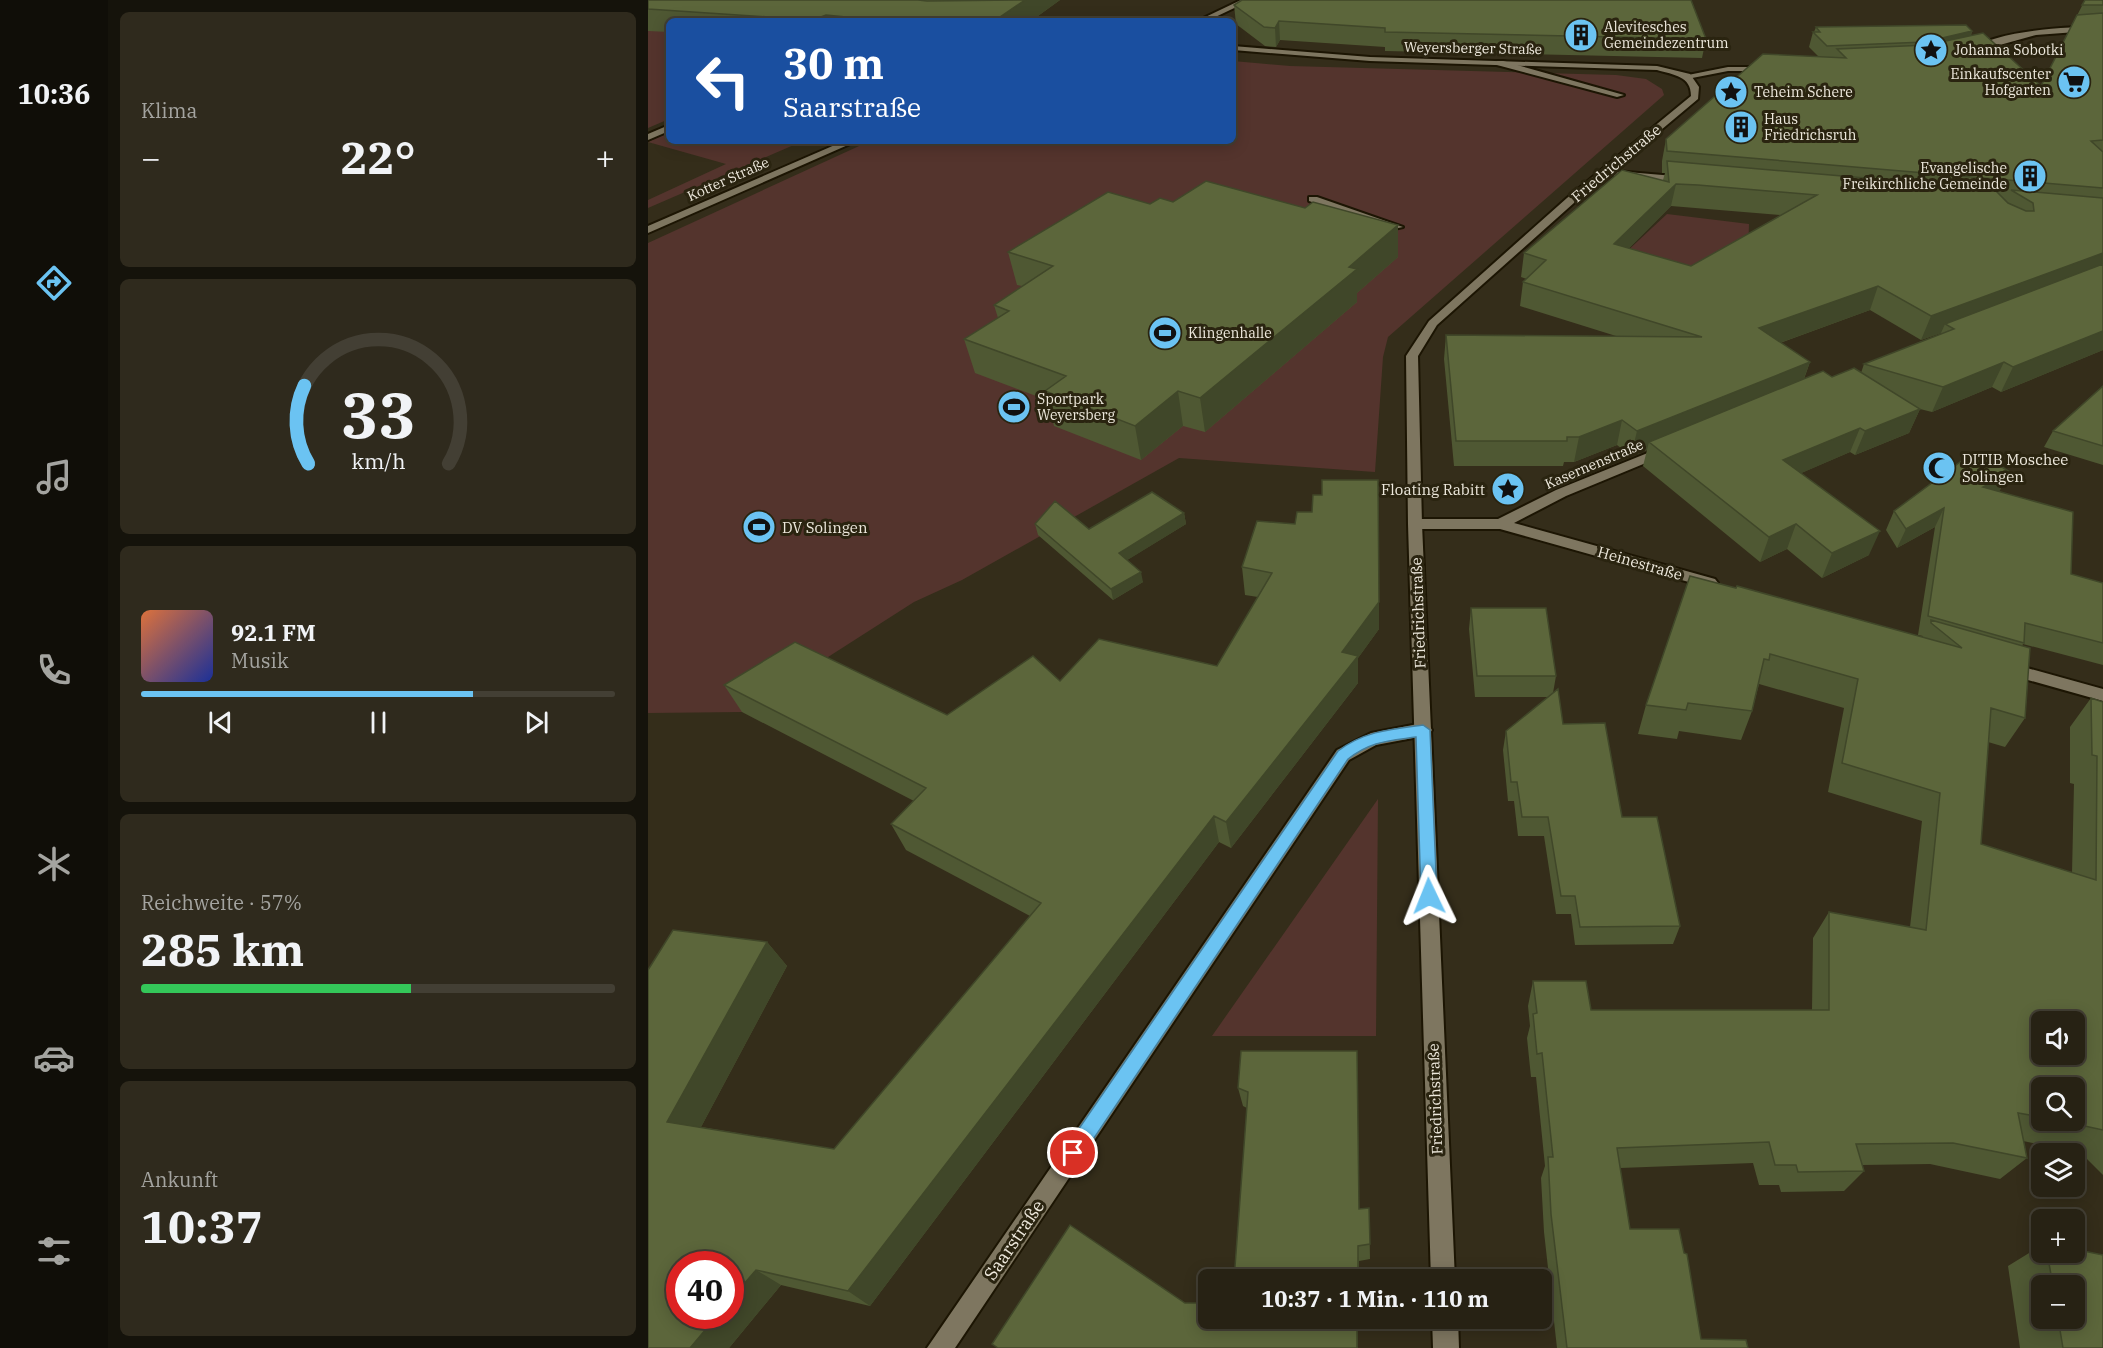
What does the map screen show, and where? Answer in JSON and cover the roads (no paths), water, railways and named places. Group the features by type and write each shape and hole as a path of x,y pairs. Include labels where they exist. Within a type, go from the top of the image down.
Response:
{"street":[{"path":"1208,18 1247,0"},
{"path":"1958,55 2031,31 2103,27"},
{"name":"Weyersberger Straße","path":"1236,48 1370,59 1645,67 1688,76 1728,69 1772,69"},
{"path":"1500,63 1620,95"},
{"name":"Friedrichstraße","path":"1443,1269 1415,524 1412,356 1420,340 1433,323 1604,173 1695,97 1695,87 1688,76"},
{"path":"648,137 666,129"},
{"name":"Kotter Straße","path":"648,230 845,144"},
{"path":"1604,173 1692,181"},
{"path":"1313,199 1398,227"},
{"name":"Kasernenstraße","path":"1500,524 1562,493 1678,445"},
{"name":"Heinestraße","path":"1415,524 1500,524 1722,586"},
{"path":"1999,666 2103,695"},
{"name":"Saarstraße","path":"940,1348 1343,755 1358,743 1378,736 1423,730"},
{"path":"1445,1329 1446,1348"}],"place":[{"name":"Alevitesches Gemeindezentrum","path":"1581,35"},
{"name":"Johanna Sobotki","path":"1931,50"},
{"name":"Einkaufscenter Hofgarten","path":"2074,82"},
{"name":"Teheim Schere","path":"1731,92"},
{"name":"Haus Friedrichsruh","path":"1741,127"},
{"name":"Evangelische Freikirchliche Gemeinde","path":"2030,176"},
{"name":"Klingenhalle","path":"1165,333"},
{"name":"Sportpark Weyersberg","path":"1014,407"},
{"name":"DITIB Moschee Solingen","path":"1939,468"},
{"name":"Floating Rabitt","path":"1508,489"},
{"name":"DV Solingen","path":"759,527"}]}
